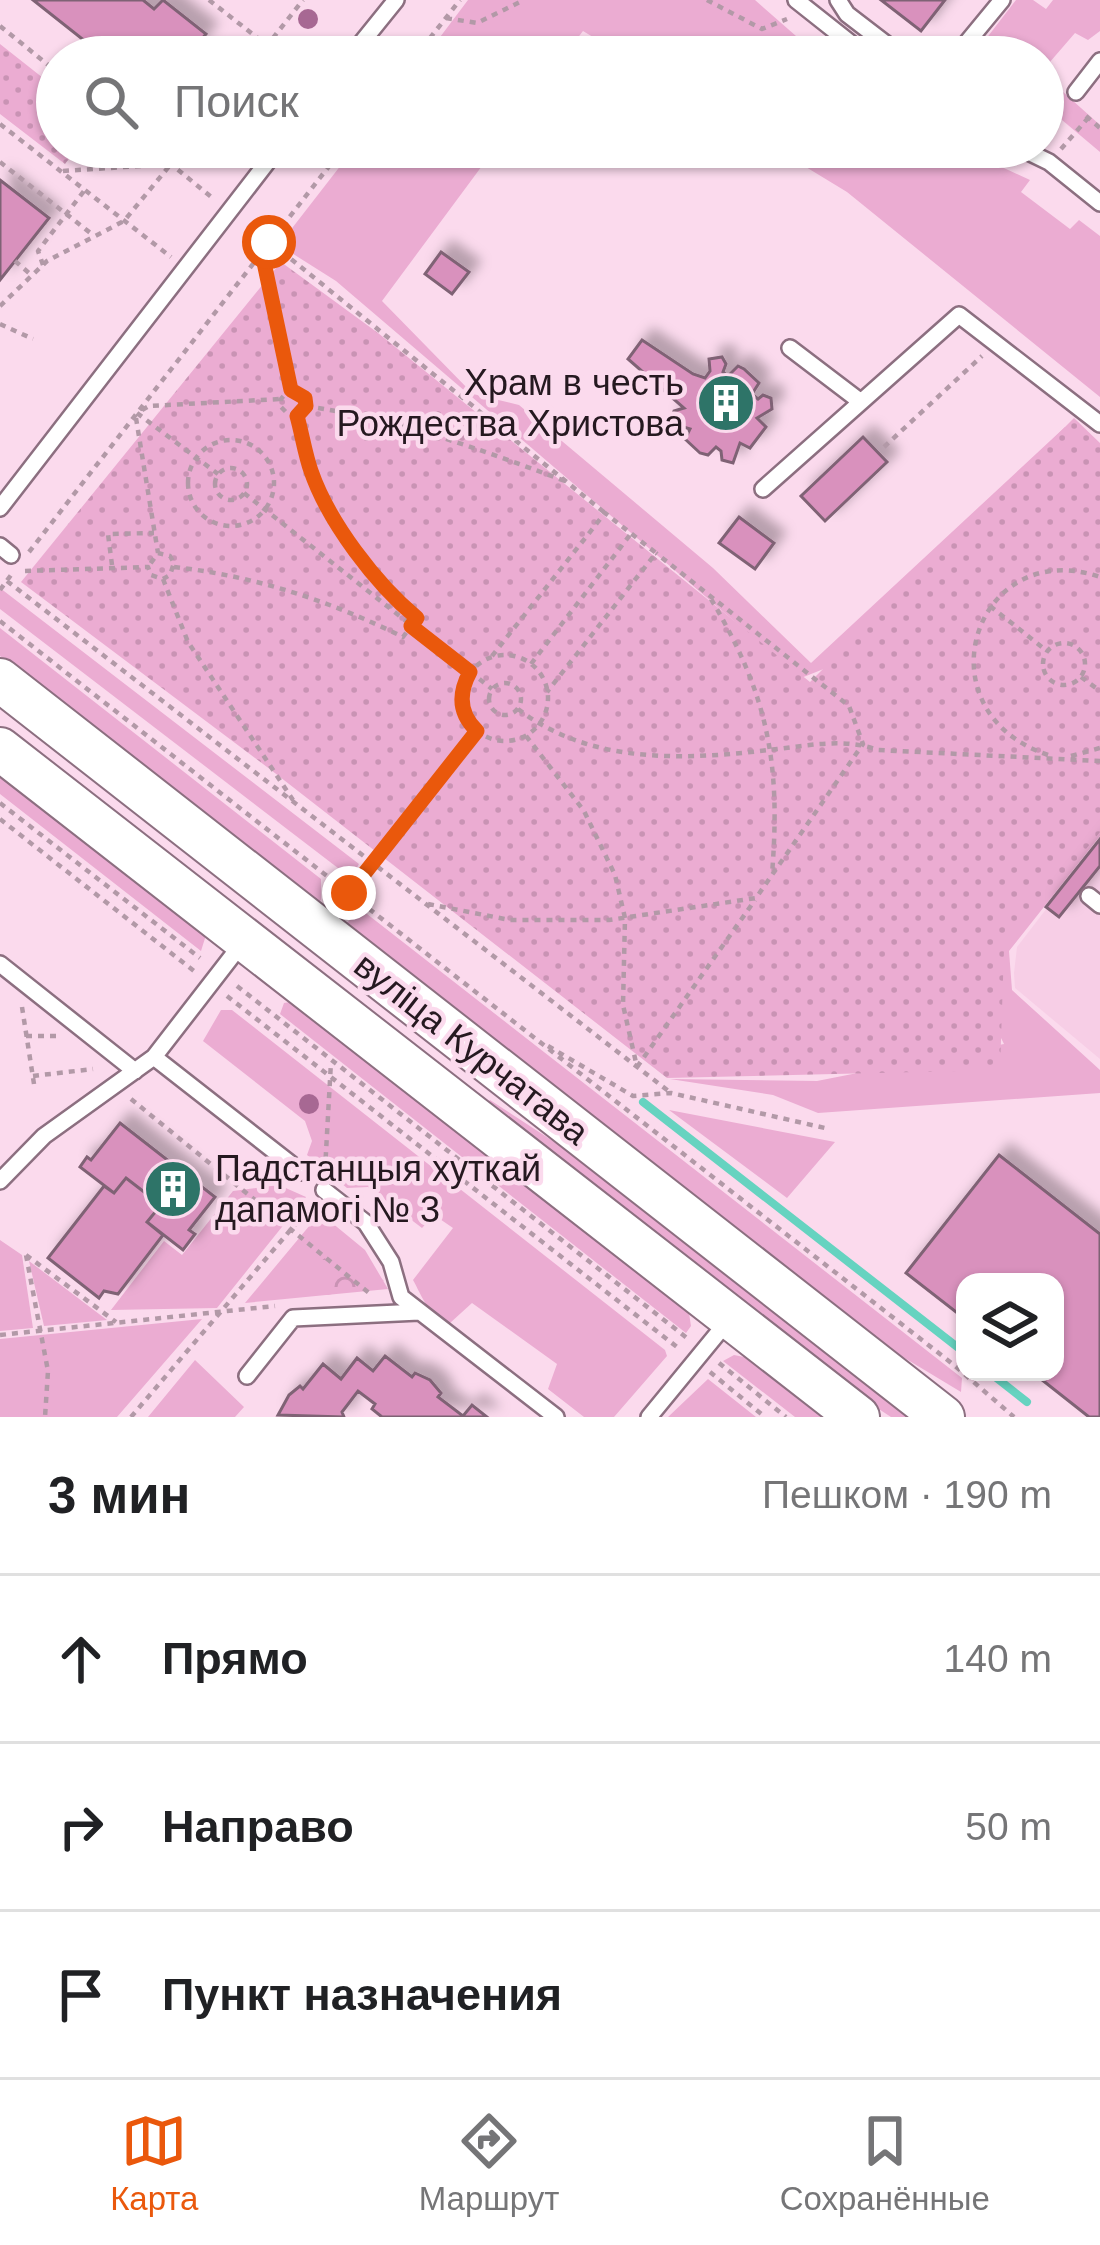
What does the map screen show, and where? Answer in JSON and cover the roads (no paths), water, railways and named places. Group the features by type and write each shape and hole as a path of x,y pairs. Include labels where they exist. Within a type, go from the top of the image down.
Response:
{"main road":[{"name":"вуліца Курчатава","path":"0,680 943,1417"},
{"name":"вуліца Курчатава","path":"0,748 858,1417"},
{"path":"244,940 279,897"}],"lane":[{"path":"367,36 396,0"},
{"path":"838,0 847,14 876,36"},
{"path":"972,36 1002,0"},
{"path":"802,5 841,36"},
{"path":"1076,92 1100,61"},
{"path":"0,508 263,168"},
{"path":"1056,168 1100,203"},
{"path":"763,489 959,315 1100,424"},
{"path":"790,348 861,402"},
{"path":"0,1181 44,1136 154,1057 220,981 244,940"},
{"path":"0,964 135,1071"},
{"path":"154,1057 301,1172"},
{"path":"324,1190 366,1223 391,1262 401,1298 556,1417"},
{"path":"247,1376 293,1318 419,1312"},
{"path":"649,1417 730,1317"}],"waterway":[{"path":"643,1102 956,1346"},
{"path":"1000,1381 1027,1402"}],"place":[{"name":"Храм в честь Рождества Христова","path":"726,403"},
{"name":"Падстанцыя хуткай дапамогі № 3","path":"173,1189"}]}
